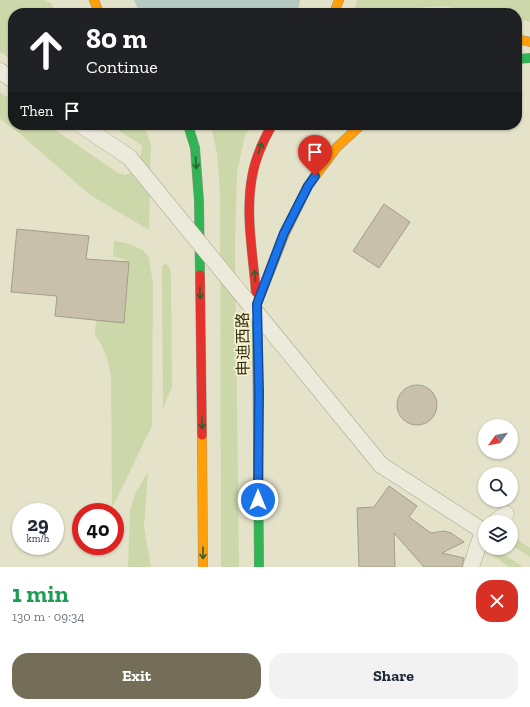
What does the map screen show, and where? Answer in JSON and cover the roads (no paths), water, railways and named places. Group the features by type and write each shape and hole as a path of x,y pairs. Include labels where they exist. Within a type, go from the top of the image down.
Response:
{"main road":[{"path":"190,130 195,148 199,201 203,567"},
{"name":"申迪西路","path":"260,567 257,304 250,193 255,165 262,143 269,130"},
{"path":"257,304 284,233 308,186 337,147 356,130"}],"street":[{"path":"88,130 129,157 381,465 446,507 478,519"},
{"path":"470,567 478,551"}]}
